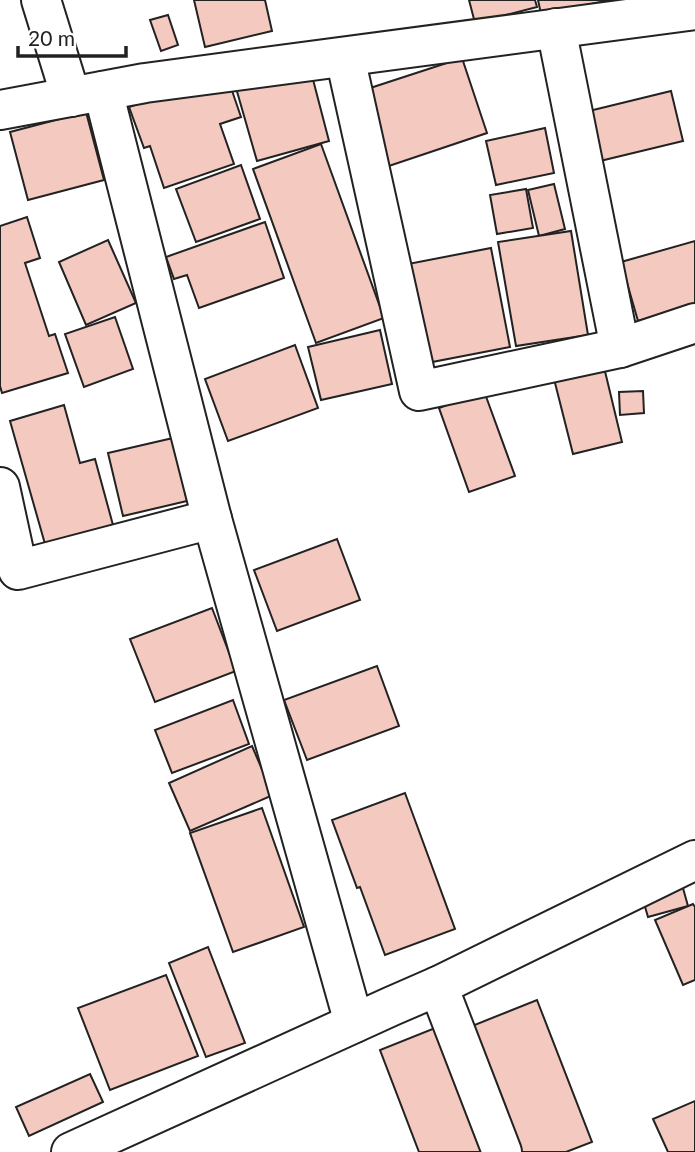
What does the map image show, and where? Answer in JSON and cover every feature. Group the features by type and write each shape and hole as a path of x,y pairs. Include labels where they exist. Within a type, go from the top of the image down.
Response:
{"street":[{"path":"41,0 87,94 212,519 354,1023"},
{"path":"0,110 145,83 695,10"},
{"path":"556,29 620,348"},
{"path":"345,57 419,391 620,348 695,323"},
{"path":"0,487 9,572 212,519"},
{"path":"71,1152 438,986 695,860"},
{"path":"438,986 502,1152"}],"building":[{"path":"194,0 265,0 272,31 205,47"},
{"path":"469,0 535,0 537,7 475,23"},
{"path":"538,0 611,0 541,14"},
{"path":"168,15 178,45 161,51 150,20"},
{"path":"462,58 487,133 380,169 355,93"},
{"path":"310,68 329,141 257,161 236,88"},
{"path":"226,73 241,117 220,124 234,164 164,188 150,146 144,148 129,107"},
{"path":"671,91 683,141 600,161 589,111"},
{"path":"86,112 104,180 28,200 10,132"},
{"path":"545,128 554,173 496,185 486,141"},
{"path":"321,144 384,318 316,343 253,169"},
{"path":"241,165 260,219 196,242 176,189"},
{"path":"554,184 565,229 539,236 528,190"},
{"path":"526,189 533,228 497,234 490,195"},
{"path":"27,217 40,258 25,263 49,336 55,334 68,373 2,393 0,226"},
{"path":"265,222 284,278 199,308 187,275 174,279 166,257"},
{"path":"571,231 588,335 516,346 498,242"},
{"path":"108,240 136,303 86,325 59,262"},
{"path":"695,241 695,305 638,321 621,262"},
{"path":"491,248 510,347 427,363 408,264"},
{"path":"115,317 133,369 84,387 65,334"},
{"path":"380,330 392,384 321,400 308,347"},
{"path":"295,345 318,408 228,441 205,379"},
{"path":"603,363 622,442 573,454 553,375"},
{"path":"484,391 515,476 469,492 439,408"},
{"path":"643,391 644,413 620,415 619,392"},
{"path":"64,405 80,463 95,459 113,525 45,544 10,421"},
{"path":"173,438 187,501 123,516 108,453"},
{"path":"337,539 360,600 277,631 254,570"},
{"path":"212,608 236,671 155,702 130,639"},
{"path":"377,666 399,726 307,760 284,700"},
{"path":"233,700 249,744 172,773 155,730"},
{"path":"252,746 273,795 190,831 169,783"},
{"path":"405,793 455,929 385,955 332,820"},
{"path":"262,808 304,927 233,952 190,833"},
{"path":"681,881 688,906 648,917 641,893"},
{"path":"693,904 695,980 683,985 655,920"},
{"path":"208,947 245,1043 206,1057 169,963"},
{"path":"166,975 198,1056 110,1090 78,1008"},
{"path":"537,1000 592,1142 566,1152 521,1152 472,1026"},
{"path":"440,1026 488,1152 419,1152 380,1050"},
{"path":"90,1074 103,1102 29,1136 16,1107"},
{"path":"695,1101 695,1152 668,1152 653,1119"}]}
